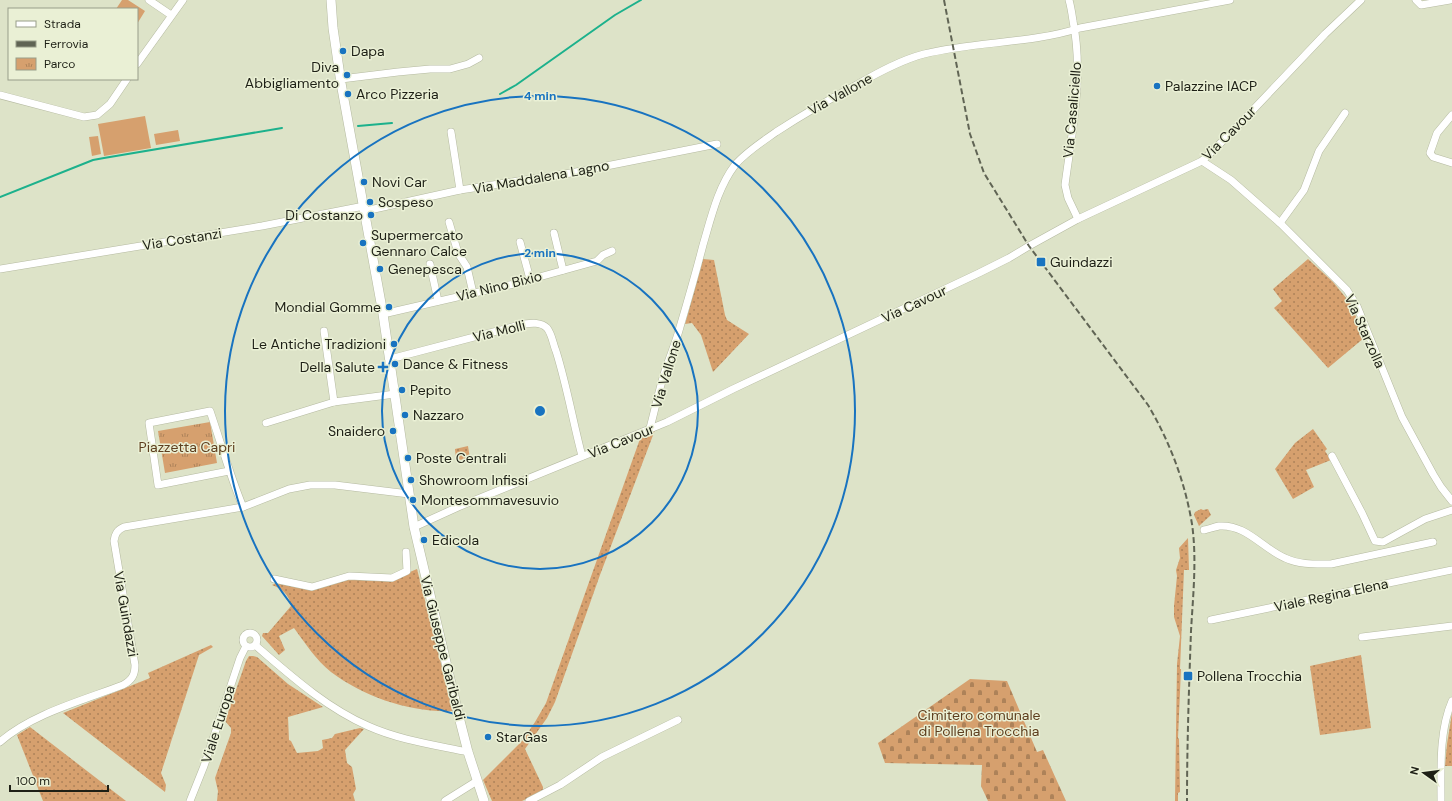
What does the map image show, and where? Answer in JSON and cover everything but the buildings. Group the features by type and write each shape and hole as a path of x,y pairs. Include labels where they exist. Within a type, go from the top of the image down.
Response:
{"main road":[{"name":"Via Giuseppe Garibaldi","path":"331,0 333,28 341,79 383,314 414,527 468,752 484,801"}],"street":[{"path":"149,0 171,15"},
{"path":"138,63 183,0"},
{"name":"Via Casaliciello","path":"1069,0 1075,29 1078,64 1076,102 1065,185 1068,198 1078,219"},
{"name":"Via Vallone","path":"650,428 711,218 724,184 734,166 744,156 801,115 880,72 908,60 944,50 1018,41 1230,0"},
{"name":"Via Cavour","path":"414,527 458,507 650,428 979,273 1078,219 1202,161 1325,34 1361,0"},
{"path":"1416,0 1422,5 1450,0"},
{"path":"341,79 430,69 450,69 468,64 479,58"},
{"path":"0,95 84,117 97,115 110,104 126,80"},
{"path":"1280,223 1304,190 1319,151 1345,113"},
{"path":"1452,115 1437,133 1430,154 1433,158 1452,164"},
{"path":"451,132 460,190"},
{"name":"Via Maddalena Lagno","path":"365,208 460,190 571,172 717,144"},
{"name":"Via Starzolla","path":"1202,161 1231,180 1280,223 1342,285 1352,298 1402,416 1433,474 1452,501"},
{"name":"Via Costanzi","path":"0,269 365,208"},
{"path":"449,222 458,253 467,268 473,293"},
{"path":"554,233 563,270"},
{"path":"520,242 530,279"},
{"name":"Via Nino Bixio","path":"383,314 438,302 597,261 603,255 612,251"},
{"path":"430,264 438,302"},
{"name":"Via Molli","path":"390,359 524,324 541,324 550,334 582,456"},
{"path":"324,331 334,402"},
{"path":"266,423 334,402 395,394"},
{"path":"229,471 158,485 149,423 210,411 229,471 244,507"},
{"path":"1332,456 1375,541 1383,542 1425,519 1452,510"},
{"name":"Via Guindazzi","path":"0,742 29,722 123,685 133,677 135,665 114,541 116,532 120,529 124,527 244,507 289,489 310,486 335,485 409,494"},
{"path":"1204,530 1218,526 1228,526 1240,529 1274,553 1299,563 1314,564 1331,564 1433,542"},
{"path":"1383,542 1386,553"},
{"path":"274,579 312,587 348,576 392,578 408,571 406,552"},
{"name":"Viale Regina Elena","path":"1211,620 1452,570"},
{"path":"1362,637 1452,626"},
{"path":"249,633 254,634 257,638 255,645 250,647 246,646 243,641 244,636 249,633"},
{"path":"255,645 316,696 353,719 385,732 431,745 468,752"},
{"name":"Viale Europa","path":"190,801 204,766 240,658 246,646"},
{"path":"1441,801 1442,750 1446,720 1452,701"},
{"path":"529,801 560,785 602,758 678,720"},
{"path":"445,801 477,781"}],"green space":[{"path":"122,0 128,0 145,11 138,22 138,8 117,8"},
{"path":"145,116 151,148 104,156 98,124"},
{"path":"178,130 180,141 156,145 154,134"},
{"path":"98,136 101,154 92,156 89,137"},
{"path":"703,259 714,260 727,320 749,334 713,372 701,335 692,323 685,324"},
{"path":"1308,259 1333,282 1351,304 1364,338 1328,368 1274,308 1282,301 1273,289"},
{"name":"Piazzetta Capri","path":"210,422 217,463 165,473 158,431"},
{"path":"1313,429 1327,449 1325,451 1331,460 1306,470 1314,487 1293,499 1275,469 1295,443"},
{"path":"655,430 600,575 555,702 547,718 525,749 543,787 543,791 522,801 492,801 483,780 522,741 546,703 641,436"},
{"path":"468,446 470,459 456,460 455,449"},
{"path":"1201,509 1208,509 1211,515 1199,526 1194,515 1195,512"},
{"path":"1188,538 1189,570 1184,570 1180,669 1178,738 1180,792 1178,793 1178,801 1175,801 1177,664 1180,636 1174,617 1174,606 1177,576 1176,570 1180,558 1179,548"},
{"path":"417,569 453,711 437,711 405,706 389,702 358,689 331,672 320,662 294,628 279,636 285,650 279,655 262,636 263,633 268,633 291,606 289,598 284,592 272,585 276,583 306,589 352,578 391,580"},
{"path":"211,645 213,647 199,655 161,773 166,785 165,792 63,713 150,678 148,673"},
{"path":"1361,655 1371,728 1320,735 1310,666"},
{"path":"249,656 257,657 288,684 323,707 288,717 289,740 297,753 318,751 323,748 322,740 332,738 335,734 360,728 364,729 345,750 347,763 352,767 356,789 353,794 355,801 217,801 218,791 215,778 231,733 231,728 225,721"},
{"name":"Cimitero comunale di Pollena Trocchia","path":"970,679 1007,681 1037,752 1043,750 1066,801 988,801 981,786 982,765 885,763 878,743"},
{"path":"1452,713 1452,766 1445,766 1447,744"},
{"path":"30,727 126,801 43,801 17,735"}],"waterway":[{"path":"500,94 516,85 615,15 641,0"},
{"path":"358,126 392,123"},
{"path":"0,197 93,160 282,128"}],"railway":[{"path":"944,0 970,134 984,173 1029,246 1148,405 1170,448 1181,478 1192,524 1194,551 1187,758 1187,801"}],"place":[{"name":"Dapa","path":"343,51"},
{"name":"Diva Abbigliamento","path":"347,75"},
{"name":"Palazzine IACP","path":"1157,86"},
{"name":"Arco Pizzeria","path":"348,94"},
{"name":"Novi Car","path":"364,182"},
{"name":"Sospeso","path":"370,202"},
{"name":"Di Costanzo","path":"371,215"},
{"name":"Supermercato Gennaro Calce","path":"363,243"},
{"name":"Guindazzi","path":"1041,262"},
{"name":"Genepesca","path":"380,269"},
{"name":"Mondial Gomme","path":"389,307"},
{"name":"Le Antiche Tradizioni","path":"394,344"},
{"name":"Dance & Fitness","path":"395,364"},
{"name":"Della Salute","path":"383,367"},
{"name":"Pepito","path":"402,390"},
{"name":"Nazzaro","path":"405,415"},
{"name":"Snaidero","path":"393,431"},
{"name":"Poste Centrali","path":"408,458"},
{"name":"Showroom Infissi","path":"411,480"},
{"name":"Montesommavesuvio","path":"413,500"},
{"name":"Edicola","path":"424,540"},
{"name":"Pollena Trocchia","path":"1188,676"},
{"name":"StarGas","path":"488,737"}]}
